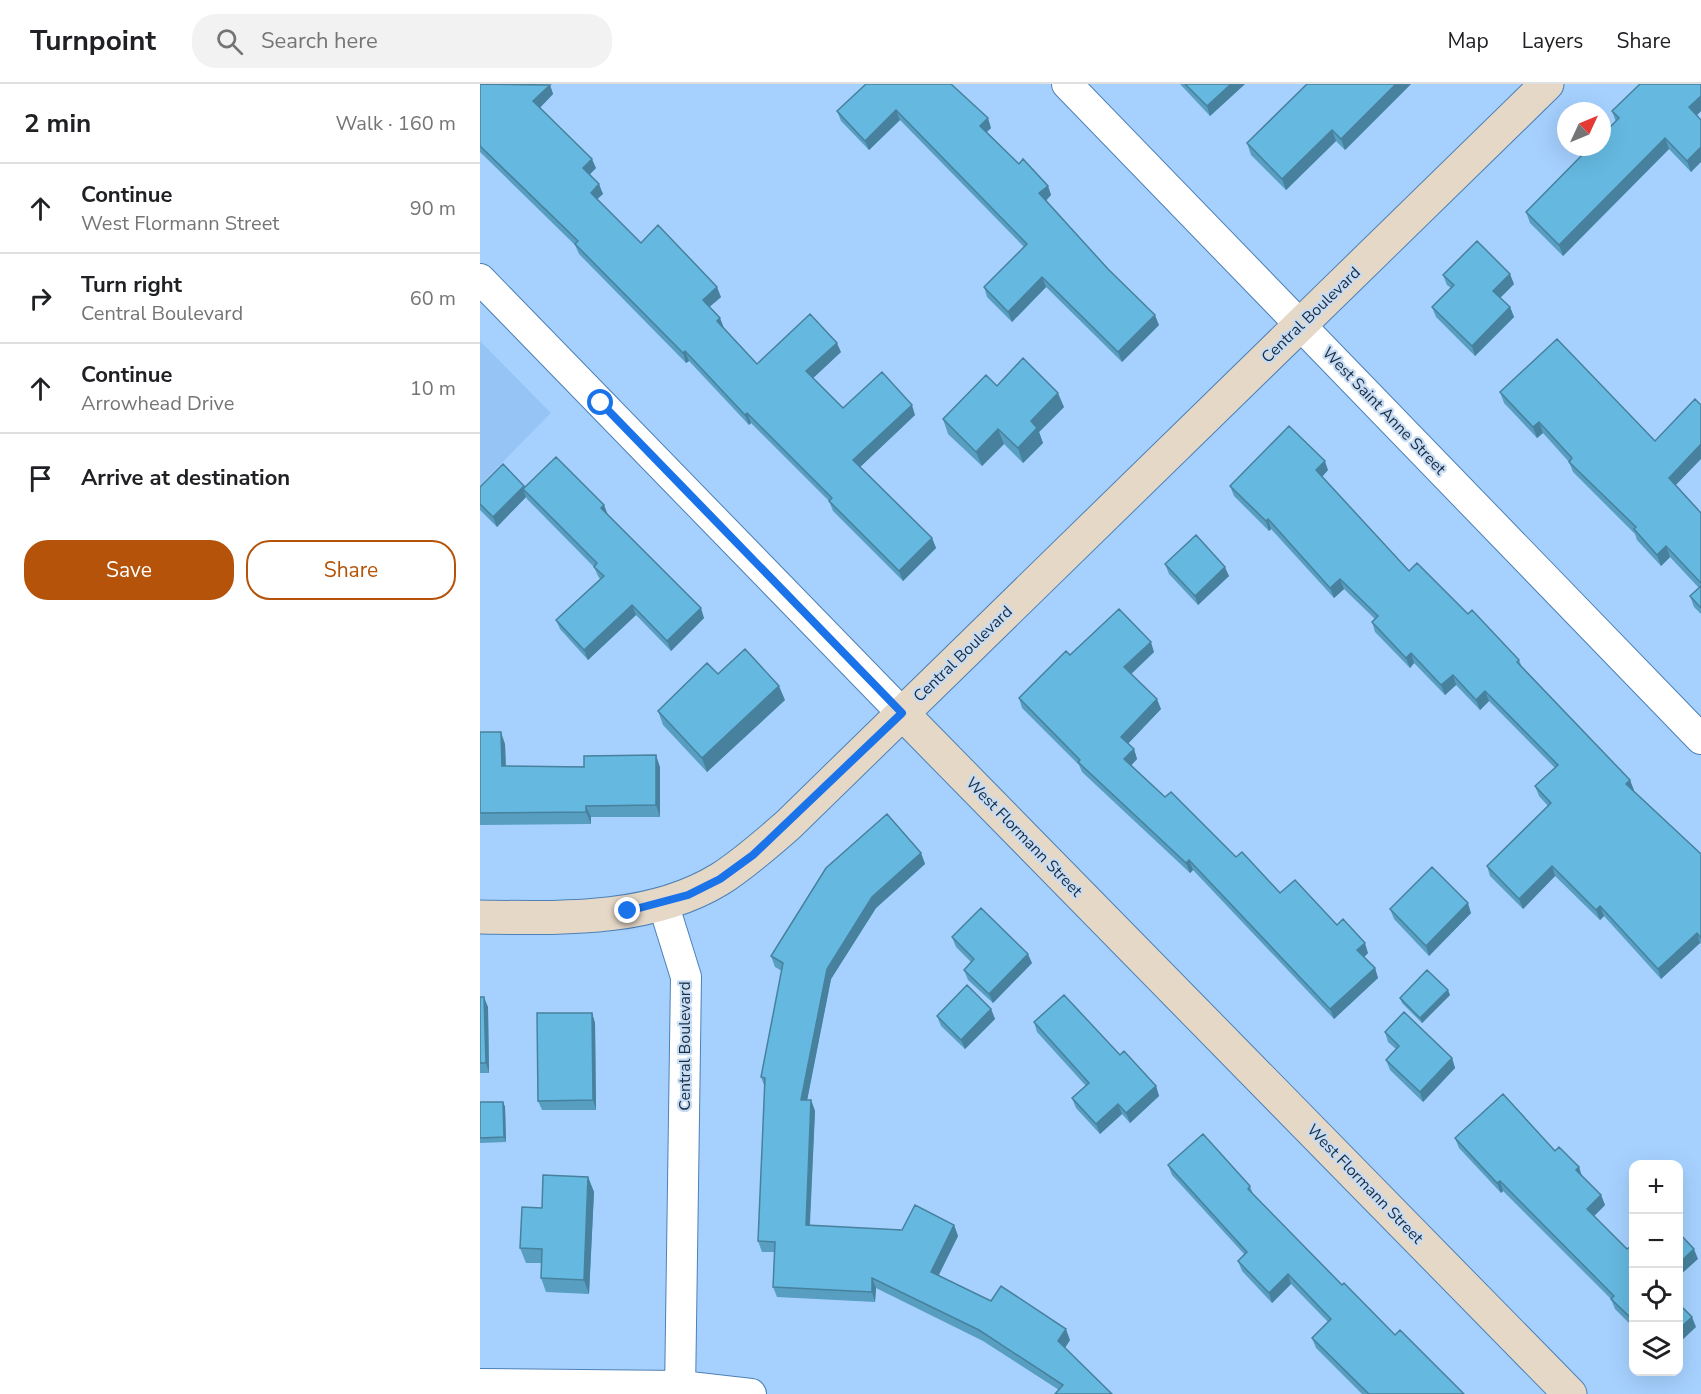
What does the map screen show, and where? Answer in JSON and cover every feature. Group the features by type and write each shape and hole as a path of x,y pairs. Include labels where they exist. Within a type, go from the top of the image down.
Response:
{"street":[{"name":"West Saint Anne Street","path":"1067,84 1701,738"},
{"name":"Central Boulevard","path":"680,1390 686,977 663,903 720,879 753,855 902,713 1547,84"},
{"name":"West Flormann Street","path":"480,279 1570,1394"},
{"path":"480,917 586,916 663,903"},
{"path":"480,1384 751,1394"}],"shaded area":[{"path":"480,341 551,413 480,485"}],"building":[{"path":"480,84 550,85 533,101 592,159 583,168 599,184 591,193 641,243 658,225 717,287 703,300 720,318 717,321 757,364 810,314 837,343 806,371 843,408 882,372 912,405 853,460 932,538 899,571 829,501 832,498 747,413 745,415 685,351 683,353 575,244 578,241 480,146"},
{"path":"866,84 951,84 988,118 980,126 1019,164 1023,159 1048,186 1039,193 1108,269 1155,315 1118,352 1042,277 1008,312 984,287 1027,244 896,110 865,141 837,111"},
{"path":"1185,84 1231,84 1207,106"},
{"path":"1307,84 1396,84 1341,139 1332,130 1282,179 1247,143"},
{"path":"1640,84 1701,84 1701,96 1689,107 1701,120 1701,147 1687,161 1665,138 1559,245 1526,212 1581,156 1611,156 1611,126 1619,118 1612,111"},
{"path":"1477,241 1510,274 1493,291 1510,307 1472,346 1432,307 1454,285 1443,275"},
{"path":"1557,339 1655,441 1695,399 1701,405 1701,444 1669,478 1701,513 1701,583 1666,546 1657,555 1634,529 1636,527 1569,462 1572,458 1539,422 1533,427 1500,392"},
{"path":"1023,358 1058,393 1031,421 1037,428 1018,448 998,429 976,452 943,419 986,375 997,386"},
{"path":"1289,426 1325,461 1316,470 1409,571 1417,563 1468,614 1472,610 1519,660 1517,662 1630,780 1626,784 1701,854 1701,938 1697,933 1658,969 1600,906 1596,910 1552,866 1519,899 1487,866 1551,803 1535,786 1558,765 1485,691 1476,700 1453,675 1441,685 1411,653 1406,658 1372,622 1378,616 1340,579 1330,588 1268,519 1266,521 1230,486"},
{"path":"556,457 604,505 601,508 701,608 667,641 632,605 584,650 556,620 604,576 594,567 597,563 523,489"},
{"path":"503,464 524,486 493,517 480,504 480,487"},
{"path":"1196,535 1225,567 1195,596 1165,564"},
{"path":"1701,586 1701,608 1690,596"},
{"path":"1119,609 1151,642 1124,667 1157,699 1121,737 1134,749 1124,759 1165,797 1171,792 1236,857 1242,852 1280,893 1295,880 1337,925 1343,919 1365,943 1357,950 1375,968 1330,1009 1189,860 1186,863 1078,762 1080,760 1019,698 1066,651 1070,655"},
{"path":"745,649 779,686 702,758 658,711 707,663 718,674"},
{"path":"480,732 501,732 502,766 584,767 584,756 656,755 656,805 586,806 586,812 480,813"},
{"path":"887,814 921,853 872,897 827,969 801,1100 811,1100 806,1225 902,1230 915,1205 954,1225 931,1272 991,1301 1001,1286 1066,1329 1058,1341 1112,1394 1055,1394 1063,1385 979,1330 872,1278 872,1292 773,1287 775,1242 758,1241 765,1078 761,1077 783,963 771,956 826,868"},
{"path":"1432,867 1468,903 1426,946 1390,909"},
{"path":"981,908 1028,954 989,994 964,970 974,959 952,937"},
{"path":"1427,970 1448,990 1420,1018 1400,998"},
{"path":"967,985 991,1009 961,1040 937,1016"},
{"path":"1064,995 1120,1055 1124,1051 1156,1086 1126,1113 1118,1104 1096,1124 1072,1098 1089,1083 1034,1022"},
{"path":"480,997 484,997 486,1063 480,1063"},
{"path":"1404,1012 1452,1058 1420,1092 1386,1060 1399,1046 1385,1032"},
{"path":"537,1013 592,1013 593,1100 538,1101"},
{"path":"1503,1094 1555,1151 1559,1147 1579,1167 1576,1170 1601,1195 1587,1209 1627,1249 1629,1248 1629,1316 1611,1299 1614,1296 1500,1181 1497,1183 1455,1138"},
{"path":"480,1102 503,1102 504,1137 480,1138"},
{"path":"1203,1134 1250,1186 1248,1189 1342,1285 1344,1283 1395,1335 1400,1330 1464,1394 1369,1394 1312,1338 1331,1319 1288,1274 1269,1293 1238,1261 1247,1252 1168,1165"},
{"path":"543,1175 588,1177 584,1280 541,1278 542,1249 520,1248 522,1207 542,1208"},
{"path":"1683,1237 1694,1249 1683,1259"},
{"path":"1683,1308 1692,1317 1683,1325"}],"route":[{"path":"601,403 902,713 788,825 720,879 688,895 628,911"}]}
